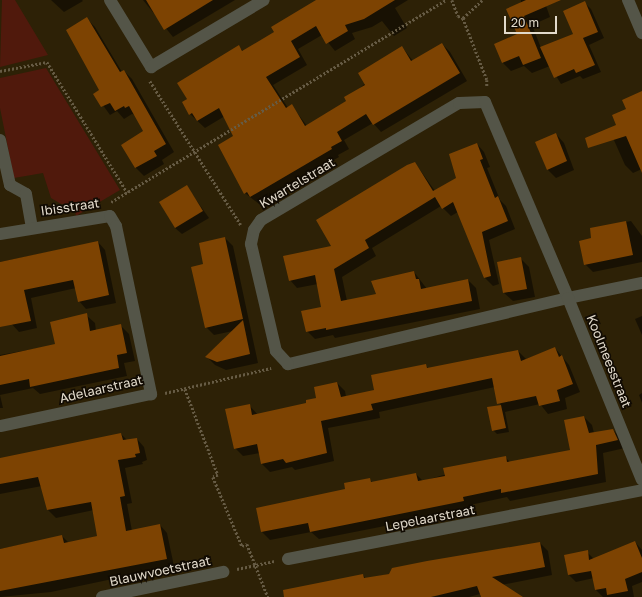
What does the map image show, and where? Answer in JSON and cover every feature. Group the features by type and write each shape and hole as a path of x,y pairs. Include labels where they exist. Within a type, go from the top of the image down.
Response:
{"street":[{"path":"110,0 151,67 264,0"},
{"path":"628,0 642,33"},
{"path":"485,102 568,298"},
{"name":"Kwartelstraat","path":"254,230 261,220 459,103 485,102"},
{"name":"Ibisstraat","path":"0,140 10,185 26,194 32,227"},
{"name":"Ibisstraat","path":"0,234 32,227 110,216 116,226 130,287"},
{"path":"254,230 251,244 276,351 288,364 568,298 642,283"},
{"name":"Adelaarstraat","path":"0,426 151,394 130,287"},
{"name":"Koolmeesstraat","path":"568,298 642,480"},
{"name":"Lepelaarstraat","path":"288,559 642,490"},
{"name":"Blauwvoetstraat","path":"102,597 223,572"}],"path":[{"path":"110,216 109,203 446,0"},
{"path":"452,0 458,16 463,18 487,80 485,102"},
{"path":"463,18 482,0"},
{"path":"0,71 47,62 127,192"},
{"path":"151,67 149,80 238,225 254,230"},
{"path":"151,394 185,389 288,364"},
{"path":"185,389 218,475 213,477 242,546 247,544 268,597"},
{"path":"223,572 255,563 288,559"}],"shaded area":[{"path":"2,0 15,0 48,55 0,67"},
{"path":"46,68 120,190 76,216 74,204 61,204 51,198 43,173 14,178 0,108 0,78"}],"building":[{"path":"146,0 213,0 164,30"},
{"path":"316,0 395,0 364,19 345,25 348,31 326,44 316,26 291,41 300,57 266,77 286,108 292,104 305,126 346,101 344,97 365,85 358,73 402,46 411,61 442,43 460,73 373,125 366,114 337,132 342,141 331,147 332,149 250,197 247,192 244,194 218,145 233,136 219,108 197,121 192,113 189,115 182,102 187,99 177,83 239,45 242,51 274,32 271,27"},
{"path":"526,0 561,0 524,16 541,58 523,65 519,56 502,63 494,44 517,34 506,9"},
{"path":"585,1 598,32 583,38 595,65 576,73 574,69 554,78 540,47 573,34 563,11"},
{"path":"87,17 120,72 124,70 166,144 154,151 157,156 135,168 121,145 143,131 129,106 125,108 124,106 115,111 110,103 101,107 93,94 99,90 66,30"},
{"path":"642,91 642,173 626,136 588,148 585,138 616,125 612,115 626,109 622,100"},
{"path":"556,133 567,161 547,170 535,142"},
{"path":"477,143 483,159 480,160 495,198 498,196 508,221 482,232 491,276 484,278 453,202 442,209 435,197 365,240 369,248 334,269 341,301 376,294 371,281 414,271 416,279 419,279 421,289 468,279 472,301 326,330 326,328 306,332 301,311 321,307 315,275 289,281 283,256 331,246 316,220 407,165 415,162 433,191 456,178 449,154"},
{"path":"187,185 203,211 175,228 159,202"},
{"path":"626,221 633,255 584,265 579,241 591,238 590,228"},
{"path":"225,237 243,319 205,328 191,267 203,264 199,243"},
{"path":"98,241 109,295 78,302 73,280 24,290 31,321 0,327 0,262"},
{"path":"521,257 527,289 503,293 497,262"},
{"path":"87,313 90,331 121,324 127,353 117,355 119,368 30,387 29,379 0,385 0,356 55,344 50,322"},
{"path":"243,320 250,354 217,362 205,357"},
{"path":"555,347 559,357 562,355 573,384 557,390 560,401 539,406 536,396 497,404 492,378 371,404 373,410 321,421 327,453 286,463 283,459 261,464 257,444 234,449 225,409 250,404 252,415 306,403 306,400 316,398 314,387 337,382 341,397 374,390 371,375 426,364 427,368 518,350 521,361"},
{"path":"501,405 506,428 492,431 487,407"},
{"path":"584,416 589,433 613,429 618,440 596,445 598,474 501,493 501,489 463,497 464,501 310,532 308,523 261,532 256,508 345,489 344,483 370,478 371,482 416,473 418,481 445,476 443,468 506,456 507,462 570,450 564,420"},
{"path":"121,433 123,440 137,438 140,453 135,454 136,457 118,460 125,496 120,497 126,531 160,524 167,559 0,591 0,549 62,535 64,543 97,536 91,502 47,510 38,477 0,484 0,458"},
{"path":"635,541 642,558 642,572 625,579 628,591 607,595 606,588 595,590 591,571 568,575 564,555 588,550 589,560"},
{"path":"540,542 545,567 492,577 523,597 481,597 477,586 431,597 284,597 283,590 363,574 364,578 389,574 392,568"}]}
